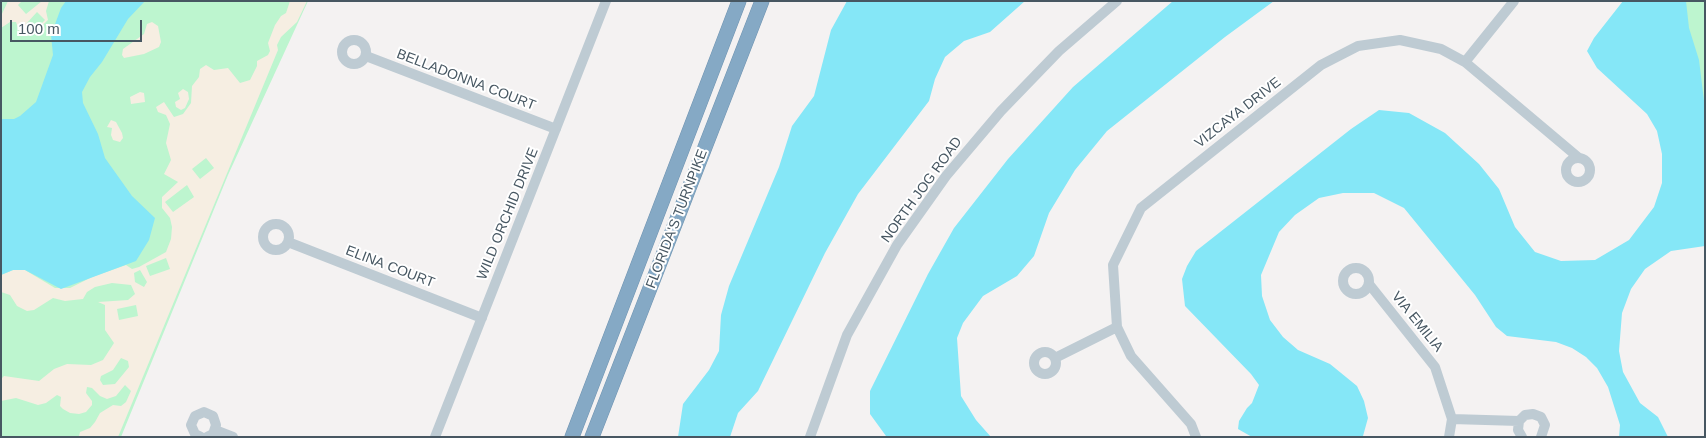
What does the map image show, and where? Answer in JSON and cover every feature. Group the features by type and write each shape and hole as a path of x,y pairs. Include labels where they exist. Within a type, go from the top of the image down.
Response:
{"highway":[{"name":"FLORIDA'S TURNPIKE","path":"572,437 740,1"},
{"name":"FLORIDA'S TURNPIKE","path":"592,437 762,1"}],"street":[{"name":"WILD ORCHID DRIVE","path":"435,437 606,1"},
{"name":"NORTH JOG ROAD","path":"810,437 822,397 847,335 897,245 946,176 1001,110 1060,51 1117,1"},
{"path":"1465,62 1514,1"},
{"name":"VIZCAYA DRIVE","path":"1196,437 1191,424 1131,356 1117,327 1113,264 1141,208 1321,65 1358,46 1400,40 1441,49 1465,62 1579,158"},
{"name":"BELLADONNA COURT","path":"366,56 556,129"},
{"name":"ELINA COURT","path":"288,242 482,318"},
{"name":"VIA EMILIA","path":"1369,284 1435,367 1452,419 1449,437"},
{"path":"1055,358 1117,327"},
{"path":"201,437 195,434 191,425 192,420 199,413 208,413 212,416 215,420 215,430"},
{"path":"1452,419 1519,421 1529,414 1541,417 1545,429 1541,437"},
{"path":"1519,421 1518,430 1522,437"},
{"path":"206,437 215,430"},
{"path":"215,430 233,437"}],"green space":[{"path":"1,1 308,1 228,175 121,437 1,437"},
{"path":"1667,1 1705,1 1705,122"}],"sand":[{"path":"8,1 22,1 18,5 26,14 42,1 49,1 46,11 48,20 33,34 23,27 20,34 16,22 10,22 1,28 1,16","holes":["37,12 45,20 34,31 26,24"]},
{"path":"290,1 307,1 297,22 281,37 277,45 278,50 118,437 79,436 80,432 90,428 100,413 113,405 121,406 126,402 131,391 125,385 116,396 107,399 100,396 92,388 87,387 86,393 92,401 92,405 86,412 79,414 70,413 63,409 60,406 61,397 57,395 46,403 38,405 16,398 1,401 1,379 4,376 39,381 54,369 67,364 91,365 103,360 114,343 105,330 105,305 98,302 128,300 135,294 131,285 112,283 95,287 87,292 83,299 65,301 53,298 34,310 27,311 17,306 10,295 1,292 1,275 13,270 25,270 55,288 70,288 92,277 126,265 132,269 139,267 166,252 171,239 172,227 170,218 162,208 162,197 178,182 164,174 171,160 166,143 170,124 166,115 158,112 156,107 164,102 174,117 183,114 191,103 192,86 199,77 200,69 206,65 214,70 228,68 240,83 250,80 257,66 257,61 268,55 270,51 268,43 275,25 281,16 286,13","holes":["206,158 214,168 200,179 192,169","187,185 194,197 173,212 165,202","166,258 170,269 150,276 146,266","140,270 147,282 144,287 135,282 134,273","136,305 138,316 119,320 117,309","121,358 128,361 129,367 115,384 103,385 100,380 101,376 113,370"]},
{"path":"152,22 158,26 161,42 159,47 144,54 124,58 122,55 123,49 144,34 147,24"},
{"path":"183,89 188,92 189,99 185,108 181,110 176,107 175,102 180,99 178,93"},
{"path":"140,92 144,93 145,102 131,104 130,97"},
{"path":"111,120 116,122 122,133 123,138 120,142 113,140 111,135 112,128 107,127"}],"water":[{"path":"66,1 145,1 128,19 82,92 83,103 98,134 105,158 132,196 155,218 149,240 136,261 61,289 25,270 13,270 1,275 1,119 14,119 36,102 53,55 51,35 61,8"},
{"path":"847,1 1025,1 990,32 964,41 945,57 935,79 929,101 858,194 825,253 758,391 738,413 730,437 678,437 683,404 709,370 719,351 721,315 729,286 779,167 792,126 814,96 831,30"},
{"path":"1173,1 1274,1 1225,37 1107,131 1075,170 1049,213 1034,256 1017,276 983,296 963,323 957,338 961,396 976,420 991,437 886,436 870,414 870,391 928,274 954,228 1008,159 1073,87"},
{"path":"1623,1 1686,1 1689,28 1699,60 1705,109 1705,246 1671,251 1645,269 1631,289 1622,313 1619,351 1623,372 1640,403 1658,417 1668,437 1619,437 1620,425 1608,387 1597,368 1586,357 1572,348 1556,342 1507,336 1496,327 1475,295 1404,208 1374,193 1343,193 1319,198 1295,215 1279,232 1261,275 1262,296 1270,320 1283,337 1298,350 1330,364 1357,386 1364,401 1368,418 1363,436 1252,437 1238,429 1239,421 1252,403 1259,385 1251,374 1185,306 1182,279 1187,266 1196,251 1351,129 1379,110 1409,113 1445,133 1479,164 1499,189 1515,227 1535,252 1561,261 1595,260 1629,240 1654,207 1662,183 1662,154 1657,131 1647,114 1597,68 1587,51 1594,38"}]}
